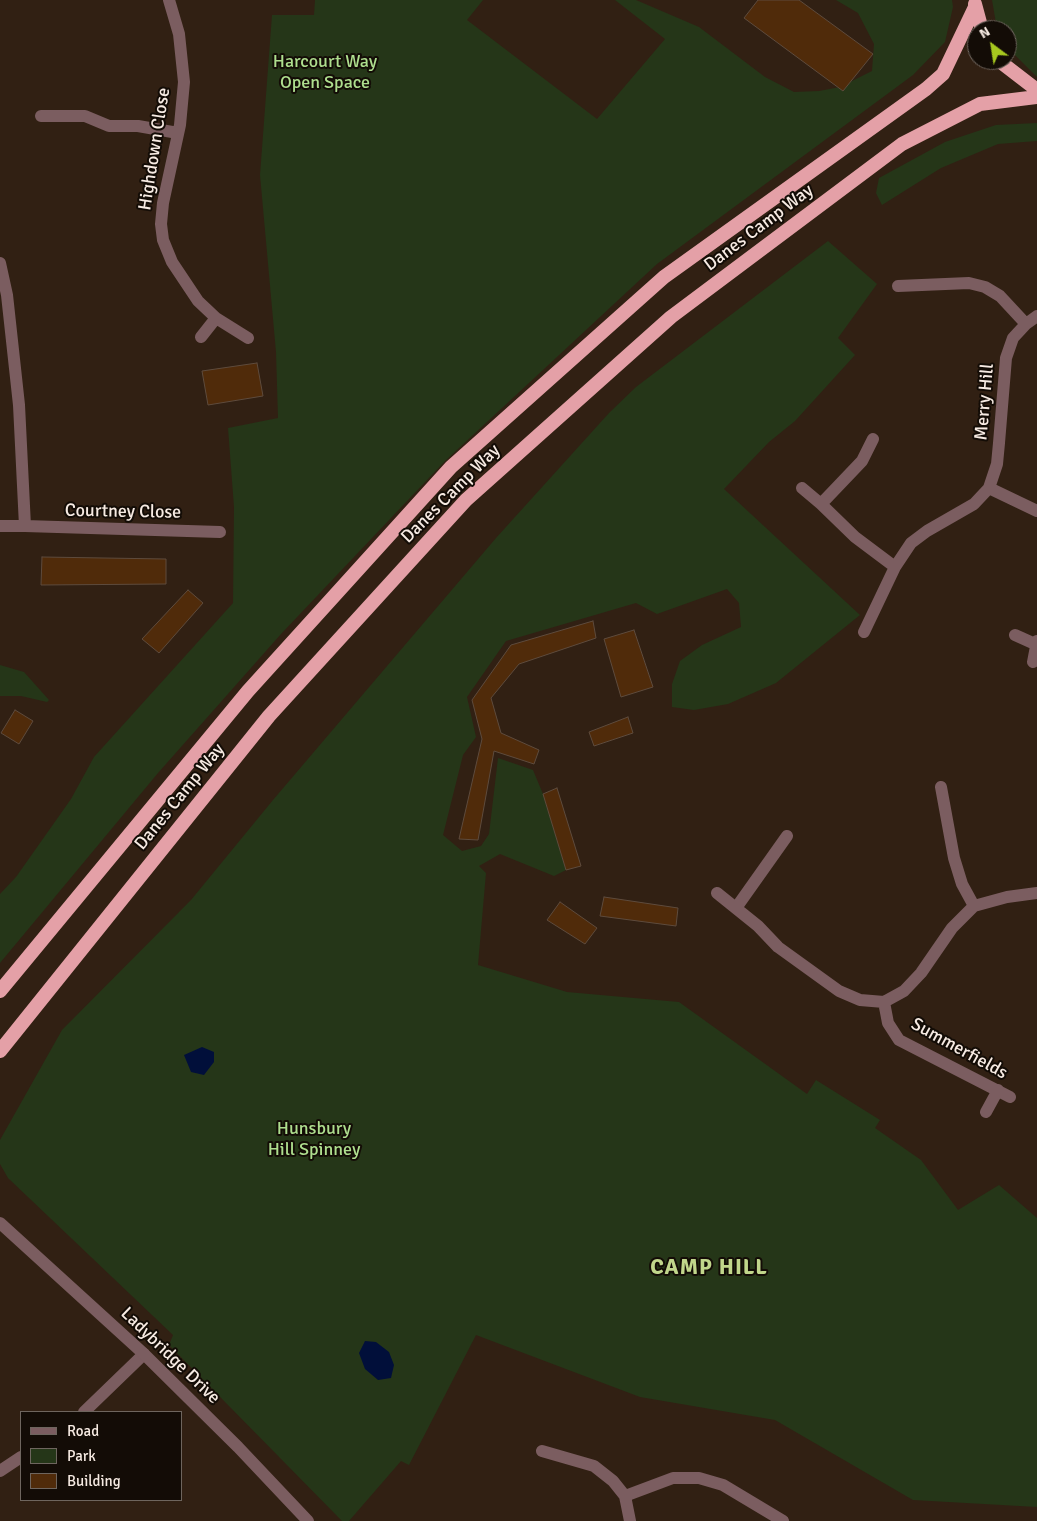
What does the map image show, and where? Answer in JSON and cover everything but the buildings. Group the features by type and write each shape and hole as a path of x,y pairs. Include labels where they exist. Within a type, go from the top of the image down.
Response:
{"highway":[{"path":"975,4 979,20"},
{"name":"Danes Camp Way","path":"0,991 248,691 451,468 664,277 926,89 943,74 975,4"},
{"path":"1011,70 1037,90"},
{"name":"Danes Camp Way","path":"0,1051 269,716 466,500 671,317 902,144 980,104 1037,96"}],"street":[{"name":"Highdown Close","path":"169,0 183,54 184,82 178,134 163,203 161,224 163,240 183,282 198,301 216,318 248,338"},
{"path":"41,116 85,116 109,126 138,126 178,134"},
{"path":"0,263 8,295 6,339 19,405 25,526"},
{"path":"898,286 969,283 985,287 1000,296 1026,324"},
{"name":"Merry Hill","path":"989,488 998,450 1006,358 1013,338 1026,324 1037,316"},
{"path":"201,337 216,318"},
{"path":"820,504 862,461 873,438"},
{"path":"802,488 855,537 895,567"},
{"path":"864,632 895,567 911,544 927,531 974,504 989,488 1037,511"},
{"name":"Courtney Close","path":"0,526 220,532"},
{"path":"1015,635 1036,643 1033,662"},
{"path":"941,787 954,858 962,884 974,906"},
{"path":"736,908 787,836"},
{"path":"717,893 778,947 838,991 860,1000 884,1002"},
{"name":"Summerfields","path":"1010,1097 899,1040 888,1023 884,1002 904,991 921,973 952,928 974,906 1007,897 1037,893"},
{"path":"986,1112 998,1090"},
{"name":"Ladybridge Drive","path":"0,1223 144,1354 238,1447 308,1521"},
{"path":"85,1411 144,1354"},
{"path":"542,1451 594,1466 613,1481 624,1496 630,1521"},
{"path":"0,1471 20,1458"},
{"path":"624,1496 673,1478 698,1478 723,1485 783,1521"}],"green space":[{"name":"Harcourt Way Open Space","path":"315,0 483,0 467,20 597,119 665,39 615,0 636,0 699,27 765,77 794,92 819,91 840,87 872,71 874,44 858,13 836,0 952,0 953,7 945,42 913,75 657,264 445,461 281,634 158,773 0,963 0,894 16,877 71,799 94,757 233,603 234,507 228,428 278,418 276,352 260,175 272,15 314,15"},
{"path":"992,0 1037,0 1037,77 1017,57 1017,20 995,20"},
{"path":"1037,123 1037,141 998,144 941,168 882,205 876,193 879,178 945,142 996,125"},
{"name":"Hunsbury Hill Spinney","path":"828,241 877,284 838,338 855,355 795,421 769,442 724,489 860,615 776,683 728,704 694,710 672,707 672,684 680,661 702,645 741,627 739,603 727,589 657,614 636,603 506,641 467,697 476,737 463,755 443,835 462,851 481,846 489,834 498,758 533,770 543,794 566,870 554,876 500,854 479,866 486,873 478,965 567,992 679,1002 807,1094 816,1080 880,1120 875,1128 921,1160 958,1210 999,1185 1037,1218 1037,1507 913,1500 775,1420 640,1397 476,1335 409,1465 401,1461 349,1521 342,1521 169,1345 173,1335 8,1178 0,1164 0,1140 62,1030 191,900 273,800 496,538 609,413 636,387"},
{"path":"0,665 24,672 49,700 47,702 21,696 0,696"}],"water":[{"path":"202,1047 214,1052 214,1062 204,1075 191,1072 184,1055"},
{"path":"365,1341 376,1342 389,1352 394,1365 391,1378 378,1380 365,1369 359,1353"}],"district":[{"name":"CAMP HILL","path":"709,1268"}]}
